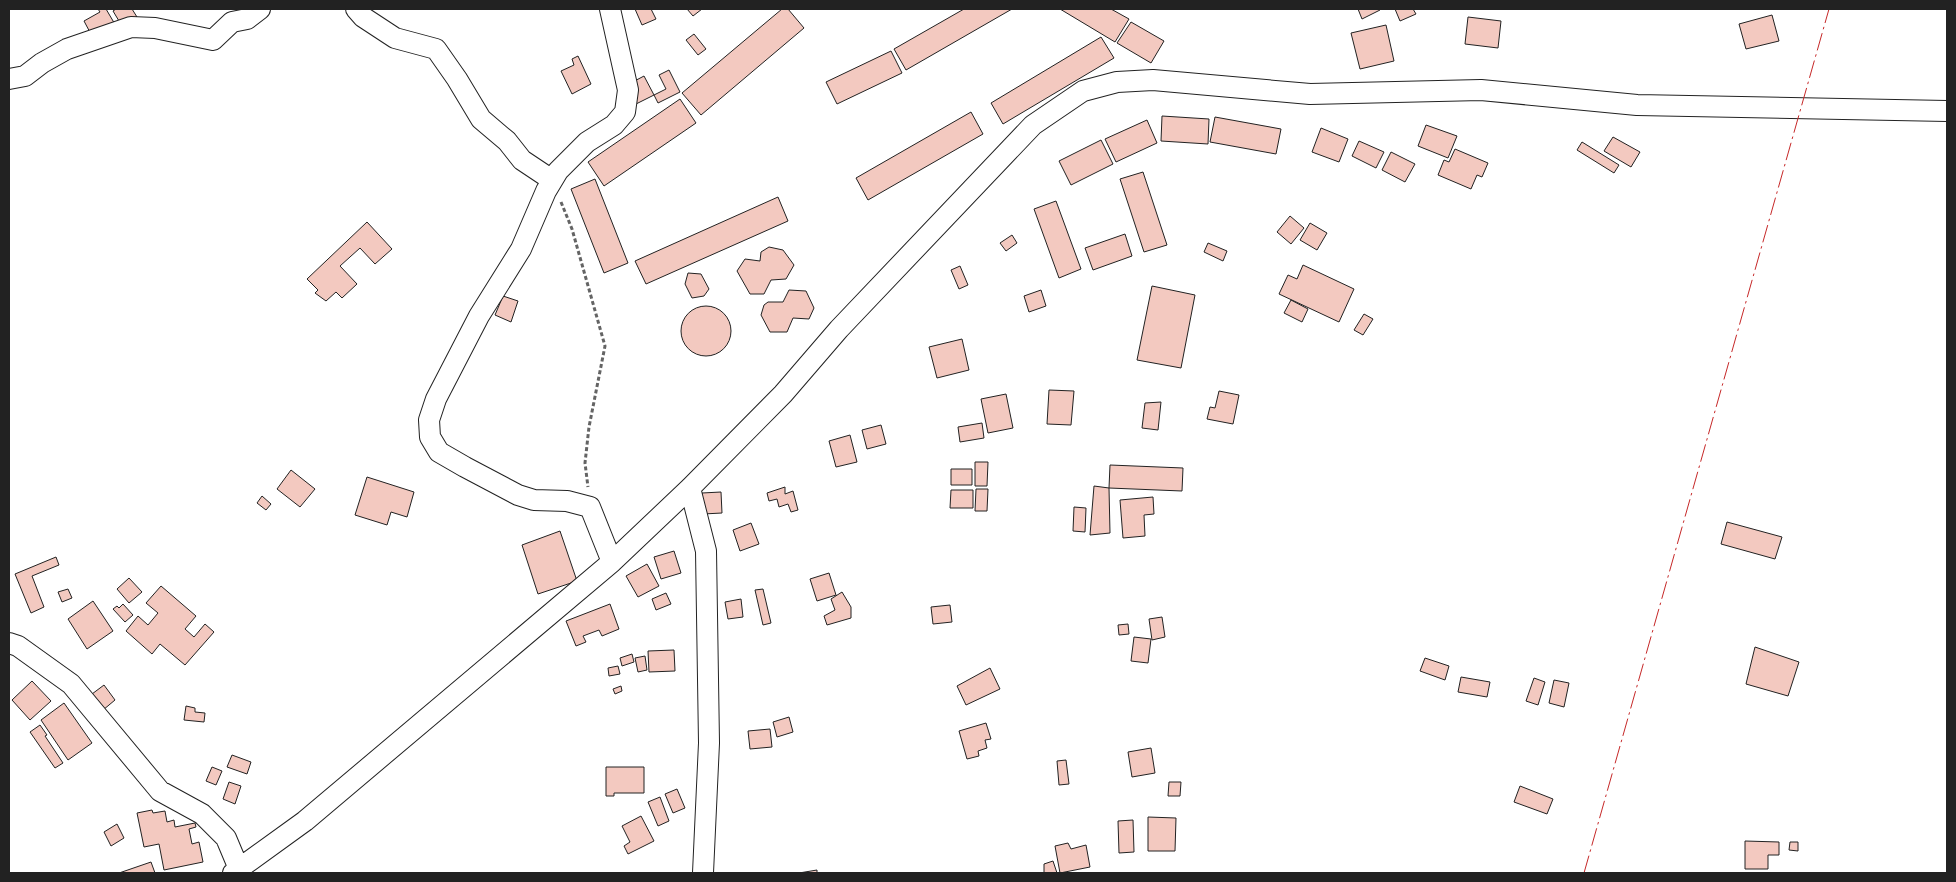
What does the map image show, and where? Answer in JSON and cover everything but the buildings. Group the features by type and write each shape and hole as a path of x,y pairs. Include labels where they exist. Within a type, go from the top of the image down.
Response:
{"street":[{"path":"9,79 25,76 42,63 67,49 131,27 154,28 213,40 232,22 247,18 260,9"},
{"path":"356,9 363,17 395,38 436,49 457,78 481,119 507,140 522,160 552,180"},
{"path":"610,9 628,90 625,112 614,125 587,142 558,171 552,180 521,248 479,316 436,399 429,420 430,437 439,452 518,495 534,500 567,501 590,507 612,562"},
{"path":"9,643 18,646 71,684 160,791 202,814 226,838 236,871 305,821 612,562 690,488 784,394 839,329 1033,125 1083,91 1117,82 1153,80 1310,94 1481,90 1637,105 1947,111"},
{"path":"690,488 706,551 709,743 703,873"}],"path":[{"path":"552,180 572,229 606,346 589,426 585,463 590,507"}],"power":[{"path":"1584,873 1829,9"}]}
